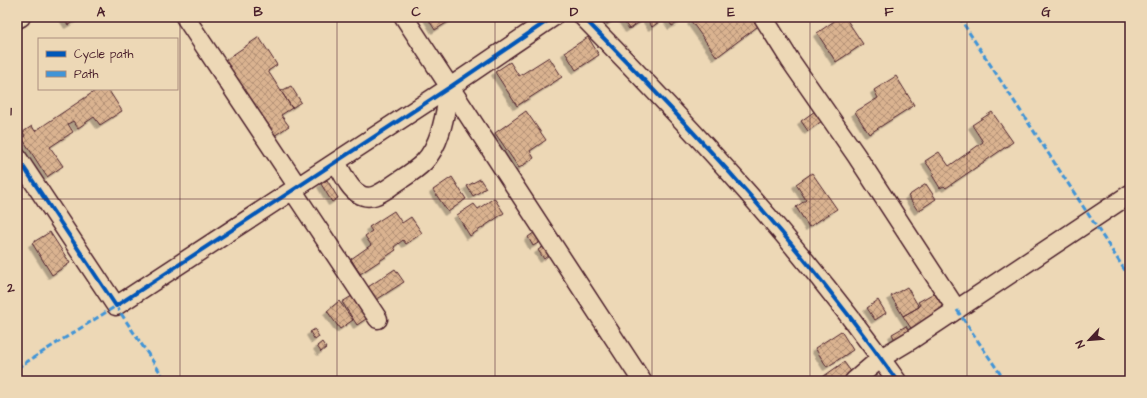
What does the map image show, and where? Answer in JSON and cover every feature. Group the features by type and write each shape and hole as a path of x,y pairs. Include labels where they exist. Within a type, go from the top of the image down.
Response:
{"street":[{"path":"17,19 21,17"},
{"path":"185,17 378,319"},
{"path":"404,17 642,381"},
{"path":"17,157 116,306 450,87 552,17"},
{"path":"582,17 647,82 785,234 881,358 897,381"},
{"path":"763,17 790,60 856,155 957,310"},
{"path":"336,162 358,194 365,197 372,197 384,192 418,168 426,160 433,149 443,123 450,87"},
{"path":"854,381 881,358 957,310 1130,194"}],"building":[{"path":"63,17 82,17 68,25"},
{"path":"427,17 456,17 435,30"},
{"path":"602,17 618,17 607,24"},
{"path":"621,17 666,17 652,27 646,18 629,29"},
{"path":"666,17 682,17 684,19 672,26"},
{"path":"697,17 756,17 761,24 717,57 691,21"},
{"path":"840,17 845,17 863,44 836,62 817,33"},
{"path":"259,37 277,65 268,71 292,108 281,115 289,126 271,138 221,63"},
{"path":"588,37 599,55 576,70 565,52"},
{"path":"549,57 562,77 517,106 495,72 510,62 519,76"},
{"path":"896,76 914,105 869,134 855,112 878,98 874,90"},
{"path":"291,86 301,102 292,108 281,91"},
{"path":"96,90 109,90 122,111 100,125 94,117 78,128 73,121 68,124 73,132 50,147 63,166 47,177 22,138 25,136 23,132 32,126 35,131"},
{"path":"526,111 546,140 530,151 534,158 519,168 495,133"},
{"path":"815,111 822,121 808,131 801,121"},
{"path":"992,112 1013,142 946,188 944,186 940,188 932,175 934,174 925,161 939,152 949,166 983,142 972,125"},
{"path":"812,173 837,209 809,227 796,207 806,200 796,184"},
{"path":"452,177 466,199 448,212 433,190"},
{"path":"480,179 486,188 473,196 467,186"},
{"path":"327,180 338,198 332,202 321,184"},
{"path":"926,184 936,199 918,211 908,196"},
{"path":"494,198 504,213 470,236 457,215 474,204 478,209"},
{"path":"394,211 402,223 411,217 422,233 406,244 403,240 394,247 396,250 360,274 351,259 371,245 365,236 372,231 369,227"},
{"path":"50,232 70,263 52,275 32,243"},
{"path":"535,232 540,242 533,246 528,237"},
{"path":"544,246 549,255 544,259 538,250"},
{"path":"395,269 404,282 376,300 368,287"},
{"path":"907,287 919,307 903,316 891,296"},
{"path":"934,293 945,310 914,333 903,316 919,307 920,305 918,302"},
{"path":"355,294 369,317 357,325 342,302"},
{"path":"878,300 886,313 875,320 867,308"},
{"path":"339,301 353,320 340,329 327,311"},
{"path":"906,326 909,332 895,340 892,334"},
{"path":"315,329 319,337 315,340 310,332"},
{"path":"841,331 853,350 827,367 815,348"},
{"path":"322,342 326,348 321,352 317,346"},
{"path":"844,362 855,377 850,381 817,381"}],"marked path":[{"path":"959,17 1130,278"},
{"path":"17,368 116,306 166,381"},
{"path":"957,310 1005,381"}],"cycle path":[{"path":"17,157 116,306 450,87 553,17"},
{"path":"583,17 667,104 787,238 825,285 897,381"}]}
